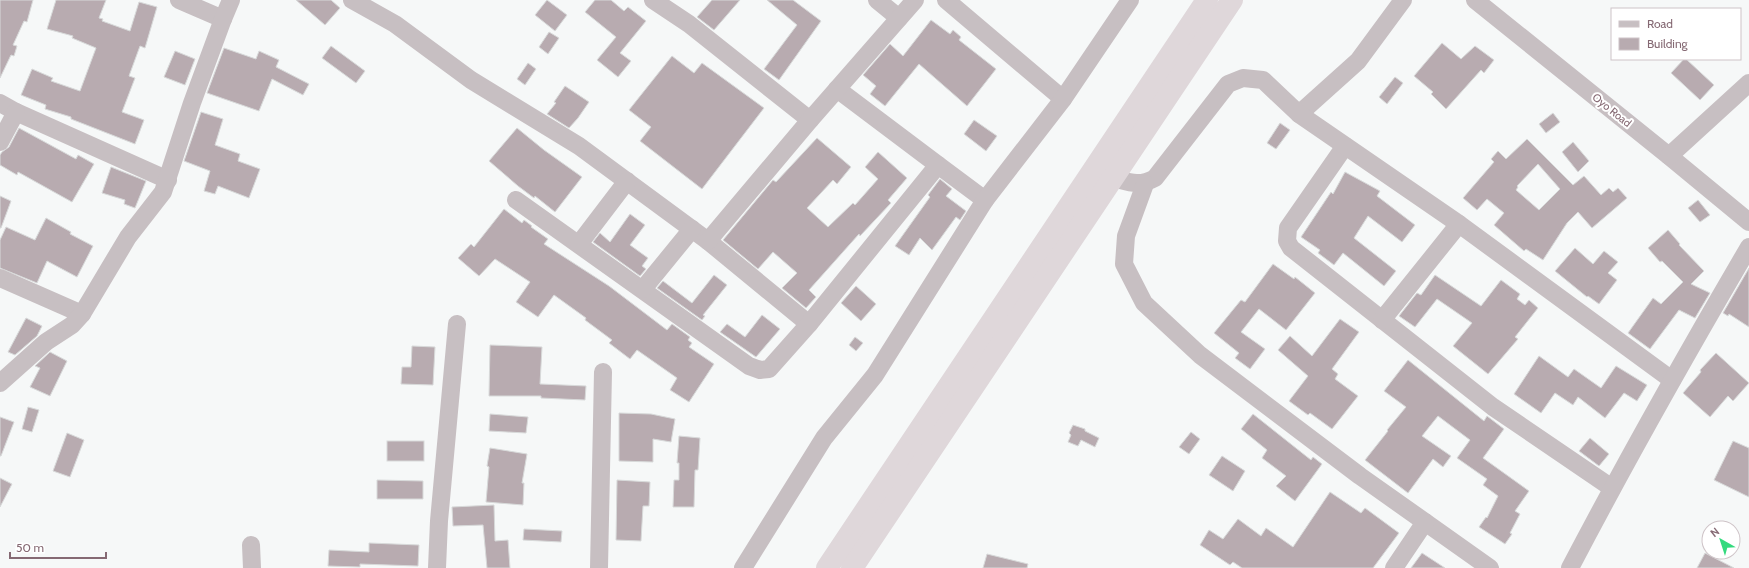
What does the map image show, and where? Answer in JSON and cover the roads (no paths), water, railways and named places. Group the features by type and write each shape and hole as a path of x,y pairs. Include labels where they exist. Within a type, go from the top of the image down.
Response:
{"highway":[{"path":"827,568 1207,0"},
{"path":"852,568 1232,0"}],"street":[{"path":"179,0 222,19"},
{"path":"0,383 46,342 72,324 82,314 128,238 163,192 192,103 222,19 231,0"},
{"path":"352,0 395,24 471,80 579,146 708,241 809,324"},
{"path":"653,0 689,24 810,120"},
{"path":"877,0 899,18"},
{"path":"708,241 810,120 915,0"},
{"path":"946,0 1063,100"},
{"path":"743,568 824,438 874,374 986,200 1063,100 1130,0"},
{"path":"1300,114 1358,61 1403,0"},
{"name":"Oyo Road","path":"1482,2 1749,222"},
{"path":"1113,178 1130,183 1145,184 1155,178 1228,84 1244,78 1263,80 1300,114 1459,224 1672,380"},
{"path":"1669,156 1749,83"},
{"path":"837,89 938,166 986,200"},
{"path":"0,103 16,112 168,180"},
{"path":"0,142 16,112"},
{"path":"1346,146 1288,228 1287,241 1291,248 1493,407 1612,488"},
{"path":"516,200 643,289 749,366 760,370 769,369 809,324 938,166"},
{"path":"579,244 627,181"},
{"path":"1145,184 1126,236 1124,264 1144,303 1200,355 1360,476 1490,568"},
{"path":"1382,320 1459,224"},
{"path":"643,289 692,229"},
{"path":"1570,568 1612,488 1672,380 1749,247"},
{"path":"0,278 82,314"},
{"path":"437,568 439,521 457,324"},
{"path":"599,568 603,372"},
{"path":"1394,568 1425,522"},
{"path":"251,545 252,568"}]}
